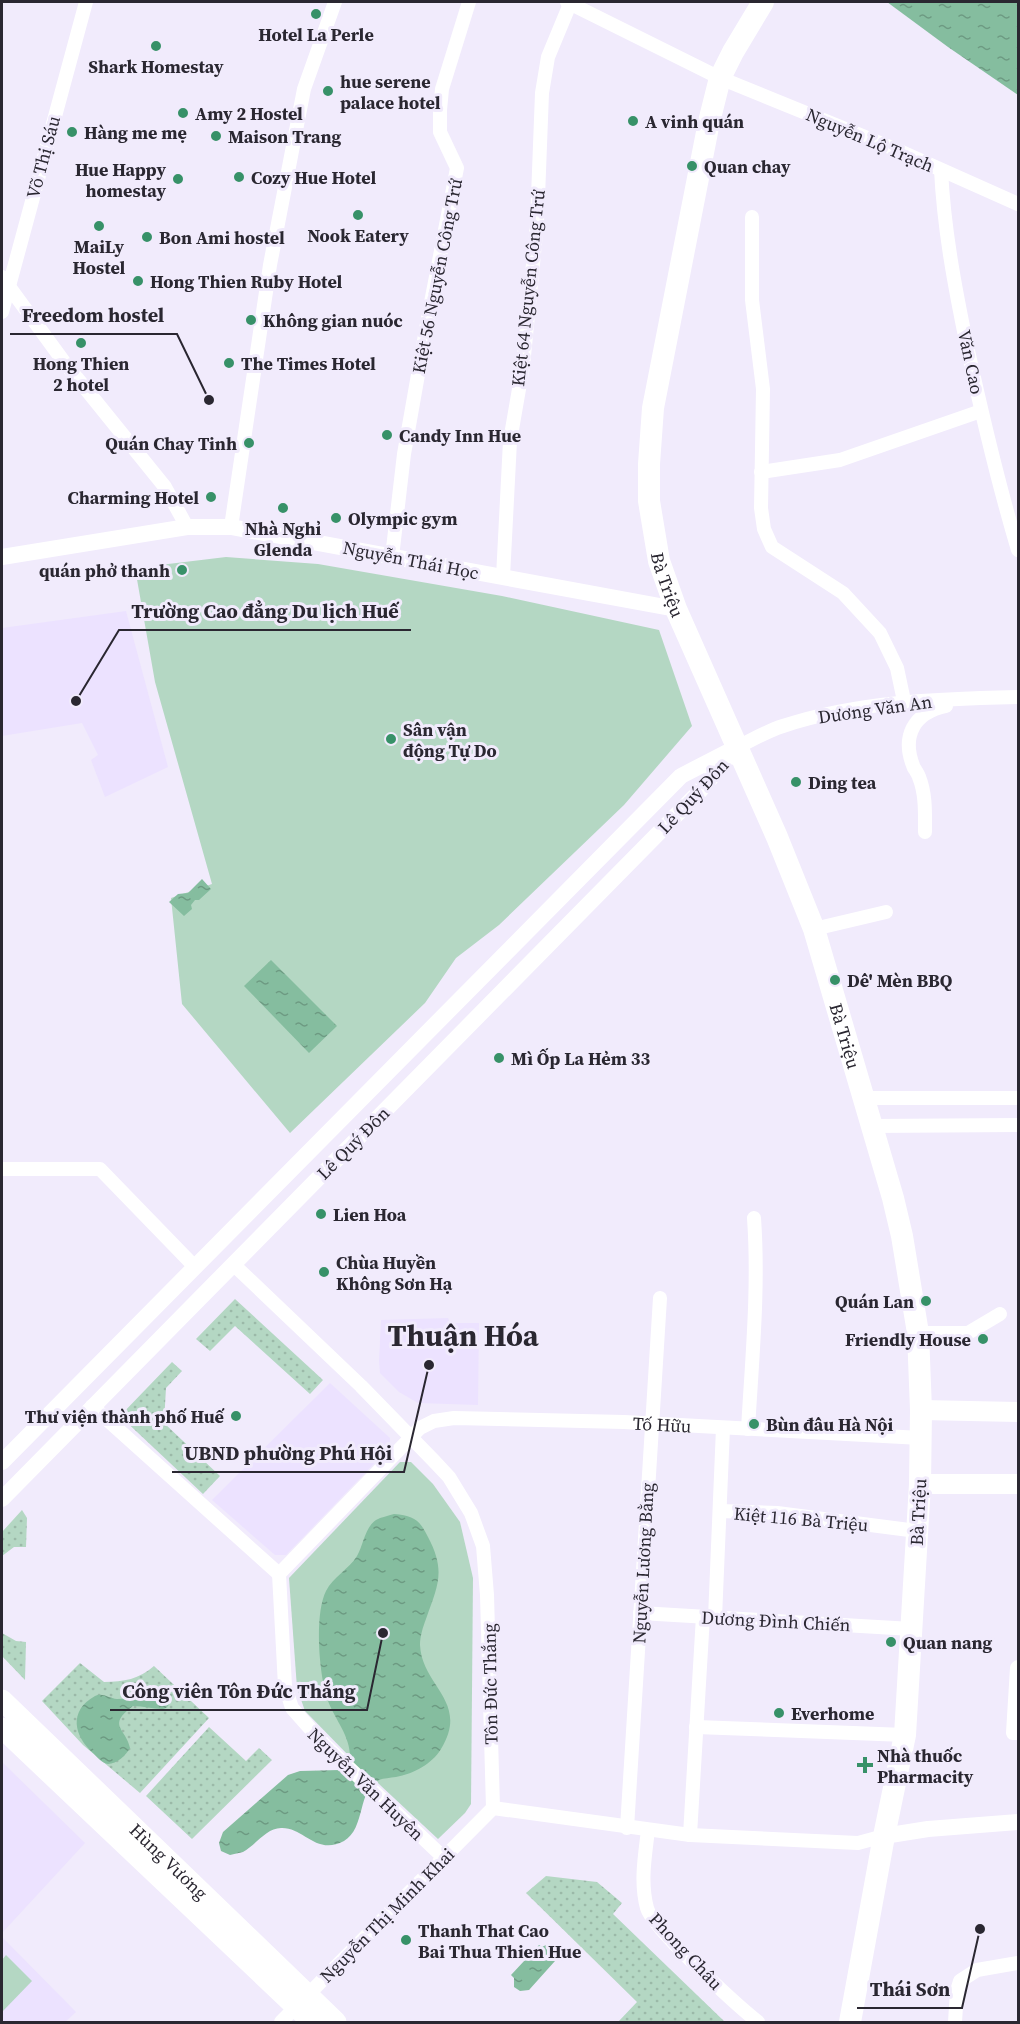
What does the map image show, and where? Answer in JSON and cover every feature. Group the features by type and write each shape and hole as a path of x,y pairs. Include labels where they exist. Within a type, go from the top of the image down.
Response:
{"highway":[{"name":"Bà Triệu","path":"761,4 720,78 709,122 653,408 649,501 659,561 676,609 777,837 814,929 893,1198 902,1236 918,1333 921,1410 920,1484 905,1735 850,2022"}],"main road":[{"path":"921,1410 1018,1412"},
{"path":"920,1484 1018,1484"},
{"name":"Hùng Vương","path":"2,1700 302,2001 312,2022"},
{"name":"Hùng Vương","path":"2,1728 302,2001 336,2022"}],"street":[{"name":"Võ Thị Sáu","path":"2,312 6,282 86,2"},
{"path":"231,527 270,265 304,89 336,2"},
{"name":"Kiệt 56 Nguyễn Công Trứ","path":"392,557 404,454 458,168 440,132 442,89 469,2"},
{"name":"Nguyễn Lộ Trạch","path":"568,2 720,78 1018,204"},
{"name":"Kiệt 64 Nguyễn Công Trứ","path":"503,577 510,441 523,366 537,223 542,93 548,57 568,2"},
{"name":"Văn Cao","path":"941,170 943,208 956,294 981,411 1004,505 1018,550"},
{"path":"752,217 752,300 763,389 761,508 764,529 772,547 843,593 880,633 897,668 904,701"},
{"path":"6,282 64,362 165,487 188,527"},
{"path":"761,472 840,460 981,411"},
{"name":"Nguyễn Thái Học","path":"2,557 188,527 231,527 676,609"},
{"name":"Dương Văn An","path":"737,747 780,726 837,710 904,701 1018,697"},
{"path":"925,832 925,807 919,777 914,767 909,737 920,716 931,709 971,698"},
{"name":"Lê Quý Đôn","path":"2,1462 681,776 737,747"},
{"name":"Lê Quý Đôn","path":"2,1499 700,792 737,747"},
{"path":"814,929 886,912"},
{"path":"481,977 500,994"},
{"path":"863,1098 1018,1098"},
{"path":"870,1126 1018,1125"},
{"path":"2,1169 100,1169 195,1267"},
{"path":"748,1429 755,1303 754,1218"},
{"path":"215,1247 233,1264"},
{"name":"Tôn Đức Thắng","path":"233,1264 362,1386 411,1437 449,1477 471,1513 483,1546 487,1595 493,1808"},
{"name":"Nguyễn Lương Bằng","path":"627,1828 660,1298"},
{"path":"918,1333 968,1333 1000,1314"},
{"path":"92,1406 279,1574 411,1437"},
{"name":"Tố Hữu","path":"411,1437 420,1428 444,1418 651,1424 921,1438"},
{"path":"720,1511 723,1428"},
{"path":"2,1462 19,1481"},
{"name":"Kiệt 116 Bà Triệu","path":"690,1835 696,1727 720,1511 777,1513 917,1531"},
{"name":"Nguyễn Văn Huyên","path":"279,1574 285,1686 292,1708 307,1727 345,1765 444,1858"},
{"name":"Dương Đình Chiến","path":"640,1612 912,1629"},
{"path":"1018,1667 1013,1732 1018,1733"},
{"path":"696,1727 905,1735"},
{"path":"493,1808 690,1835 858,1843 928,1829 1018,1822"},
{"name":"Nguyễn Thị Minh Khai","path":"281,2022 493,1808"},
{"name":"Phong Châu","path":"648,1830 643,1871 643,1892 647,1911 674,1942 741,2009 758,2022"},
{"path":"956,2022 957,1991 960,1981 976,1970 1018,1963"}],"shaded area":[{"path":"226,557 318,564 502,596 659,630 692,726 624,805 499,925 456,958 425,1003 290,1133 182,1004 171,898 212,884 155,682 135,568"},
{"path":"126,611 168,767 105,797 91,760 98,755 82,723 2,736 2,628"},
{"path":"235,1299 323,1380 310,1394 235,1326 210,1351 196,1339"},
{"path":"448,1318 450,1323 479,1323 478,1405 418,1403 399,1392 380,1373 381,1320"},
{"path":"172,1362 182,1371 166,1388 164,1423 220,1476 203,1494 120,1416"},
{"path":"330,1383 390,1438 390,1447 286,1555 275,1555 212,1500"},
{"path":"400,1462 411,1462 433,1484 460,1522 473,1578 471,1804 465,1813 438,1839 350,1757 305,1711 297,1688 289,1578"},
{"path":"22,1510 27,1518 26,1547 14,1547 2,1556 2,1532"},
{"path":"2,1633 16,1641 26,1642 25,1680 2,1656"},
{"path":"80,1663 104,1682 131,1679 154,1666 209,1718 140,1793 83,1745 42,1701"},
{"path":"209,1727 246,1761 259,1748 272,1760 192,1839 146,1796"},
{"path":"2,1762 85,1843 2,1933"},
{"path":"546,1876 597,1882 622,1903 613,1914 725,2022 618,2022 637,2002 526,1893"},
{"path":"2,1937 76,2012 65,2022 2,2022"},
{"path":"6,1955 32,1981 2,2012 2,1960"}],"water":[{"path":"887,2 1018,2 1018,95 948,47"},
{"path":"202,879 211,889 199,900 195,900 191,905 192,909 184,916 169,902 178,894 188,893"},
{"path":"271,960 337,1026 309,1053 244,986"},
{"path":"394,1514 411,1517 419,1522 437,1559 437,1587 423,1628 420,1645 428,1672 448,1706 449,1732 441,1749 433,1759 415,1771 402,1776 381,1779 372,1785 367,1792 356,1827 344,1841 326,1845 297,1832 281,1828 270,1831 243,1852 230,1855 221,1851 219,1843 223,1832 288,1775 300,1771 340,1770 350,1760 348,1744 331,1709 322,1677 319,1630 322,1602 329,1586 357,1556 372,1523"},
{"path":"162,1688 170,1700 168,1706 159,1709 133,1706 119,1723 130,1748 121,1759 111,1764 100,1760 87,1746 78,1731 77,1716 86,1702 98,1695 123,1699"},
{"path":"539,1945 542,1947 546,1945 554,1950 555,1961 529,1990 520,1991 514,1987 514,1978 511,1975"}],"place":[{"name":"Hotel La Perle","path":"316,14"},
{"name":"Shark Homestay","path":"156,46"},
{"name":"hue serene palace hotel","path":"328,91"},
{"name":"Amy 2 Hostel","path":"183,113"},
{"name":"A vinh quán","path":"633,121"},
{"name":"Hàng me mẹ","path":"72,132"},
{"name":"Maison Trang","path":"216,136"},
{"name":"Quan chay","path":"692,166"},
{"name":"Cozy Hue Hotel","path":"239,177"},
{"name":"Hue Happy homestay","path":"178,179"},
{"name":"Nook Eatery","path":"358,215"},
{"name":"MaiLy Hostel","path":"99,226"},
{"name":"Bon Ami hostel","path":"147,237"},
{"name":"Hong Thien Ruby Hotel","path":"138,281"},
{"name":"Không gian nuóc","path":"251,320"},
{"name":"Hong Thien 2 hotel","path":"81,343"},
{"name":"The Times Hotel","path":"229,363"},
{"name":"Freedom hostel","path":"209,400"},
{"name":"Candy Inn Hue","path":"387,435"},
{"name":"Quán Chay Tinh","path":"249,443"},
{"name":"Charming Hotel","path":"211,497"},
{"name":"Nhà Nghỉ Glenda","path":"283,508"},
{"name":"Olympic gym","path":"336,518"},
{"name":"quán phở thanh","path":"182,570"},
{"name":"Trường Cao đẳng Du lịch Huế","path":"76,701"},
{"name":"Sân vận động Tự Do","path":"391,739"},
{"name":"Ding tea","path":"796,782"},
{"name":"Dê' Mèn BBQ","path":"835,980"},
{"name":"Mì Ốp La Hẻm 33","path":"499,1058"},
{"name":"Lien Hoa","path":"321,1214"},
{"name":"Chùa Huyền Không Sơn Hạ","path":"324,1272"},
{"name":"Quán Lan","path":"926,1301"},
{"name":"Friendly House","path":"983,1339"},
{"name":"UBND phường Phú Hội","path":"429,1365"},
{"name":"Thư viện thành phố Huế","path":"236,1416"},
{"name":"Bùn đâu Hà Nội","path":"754,1424"},
{"name":"Công viên Tôn Đức Thắng","path":"383,1633"},
{"name":"Quan nang","path":"891,1642"},
{"name":"Everhome","path":"779,1713"},
{"name":"Nhà thuốc Pharmacity","path":"865,1765"},
{"name":"Thái Sơn","path":"980,1929"},
{"name":"Thanh That Cao Bai Thua Thien Hue","path":"406,1940"}],"district":[{"name":"Thuận Hóa","path":"463,1335"}]}
